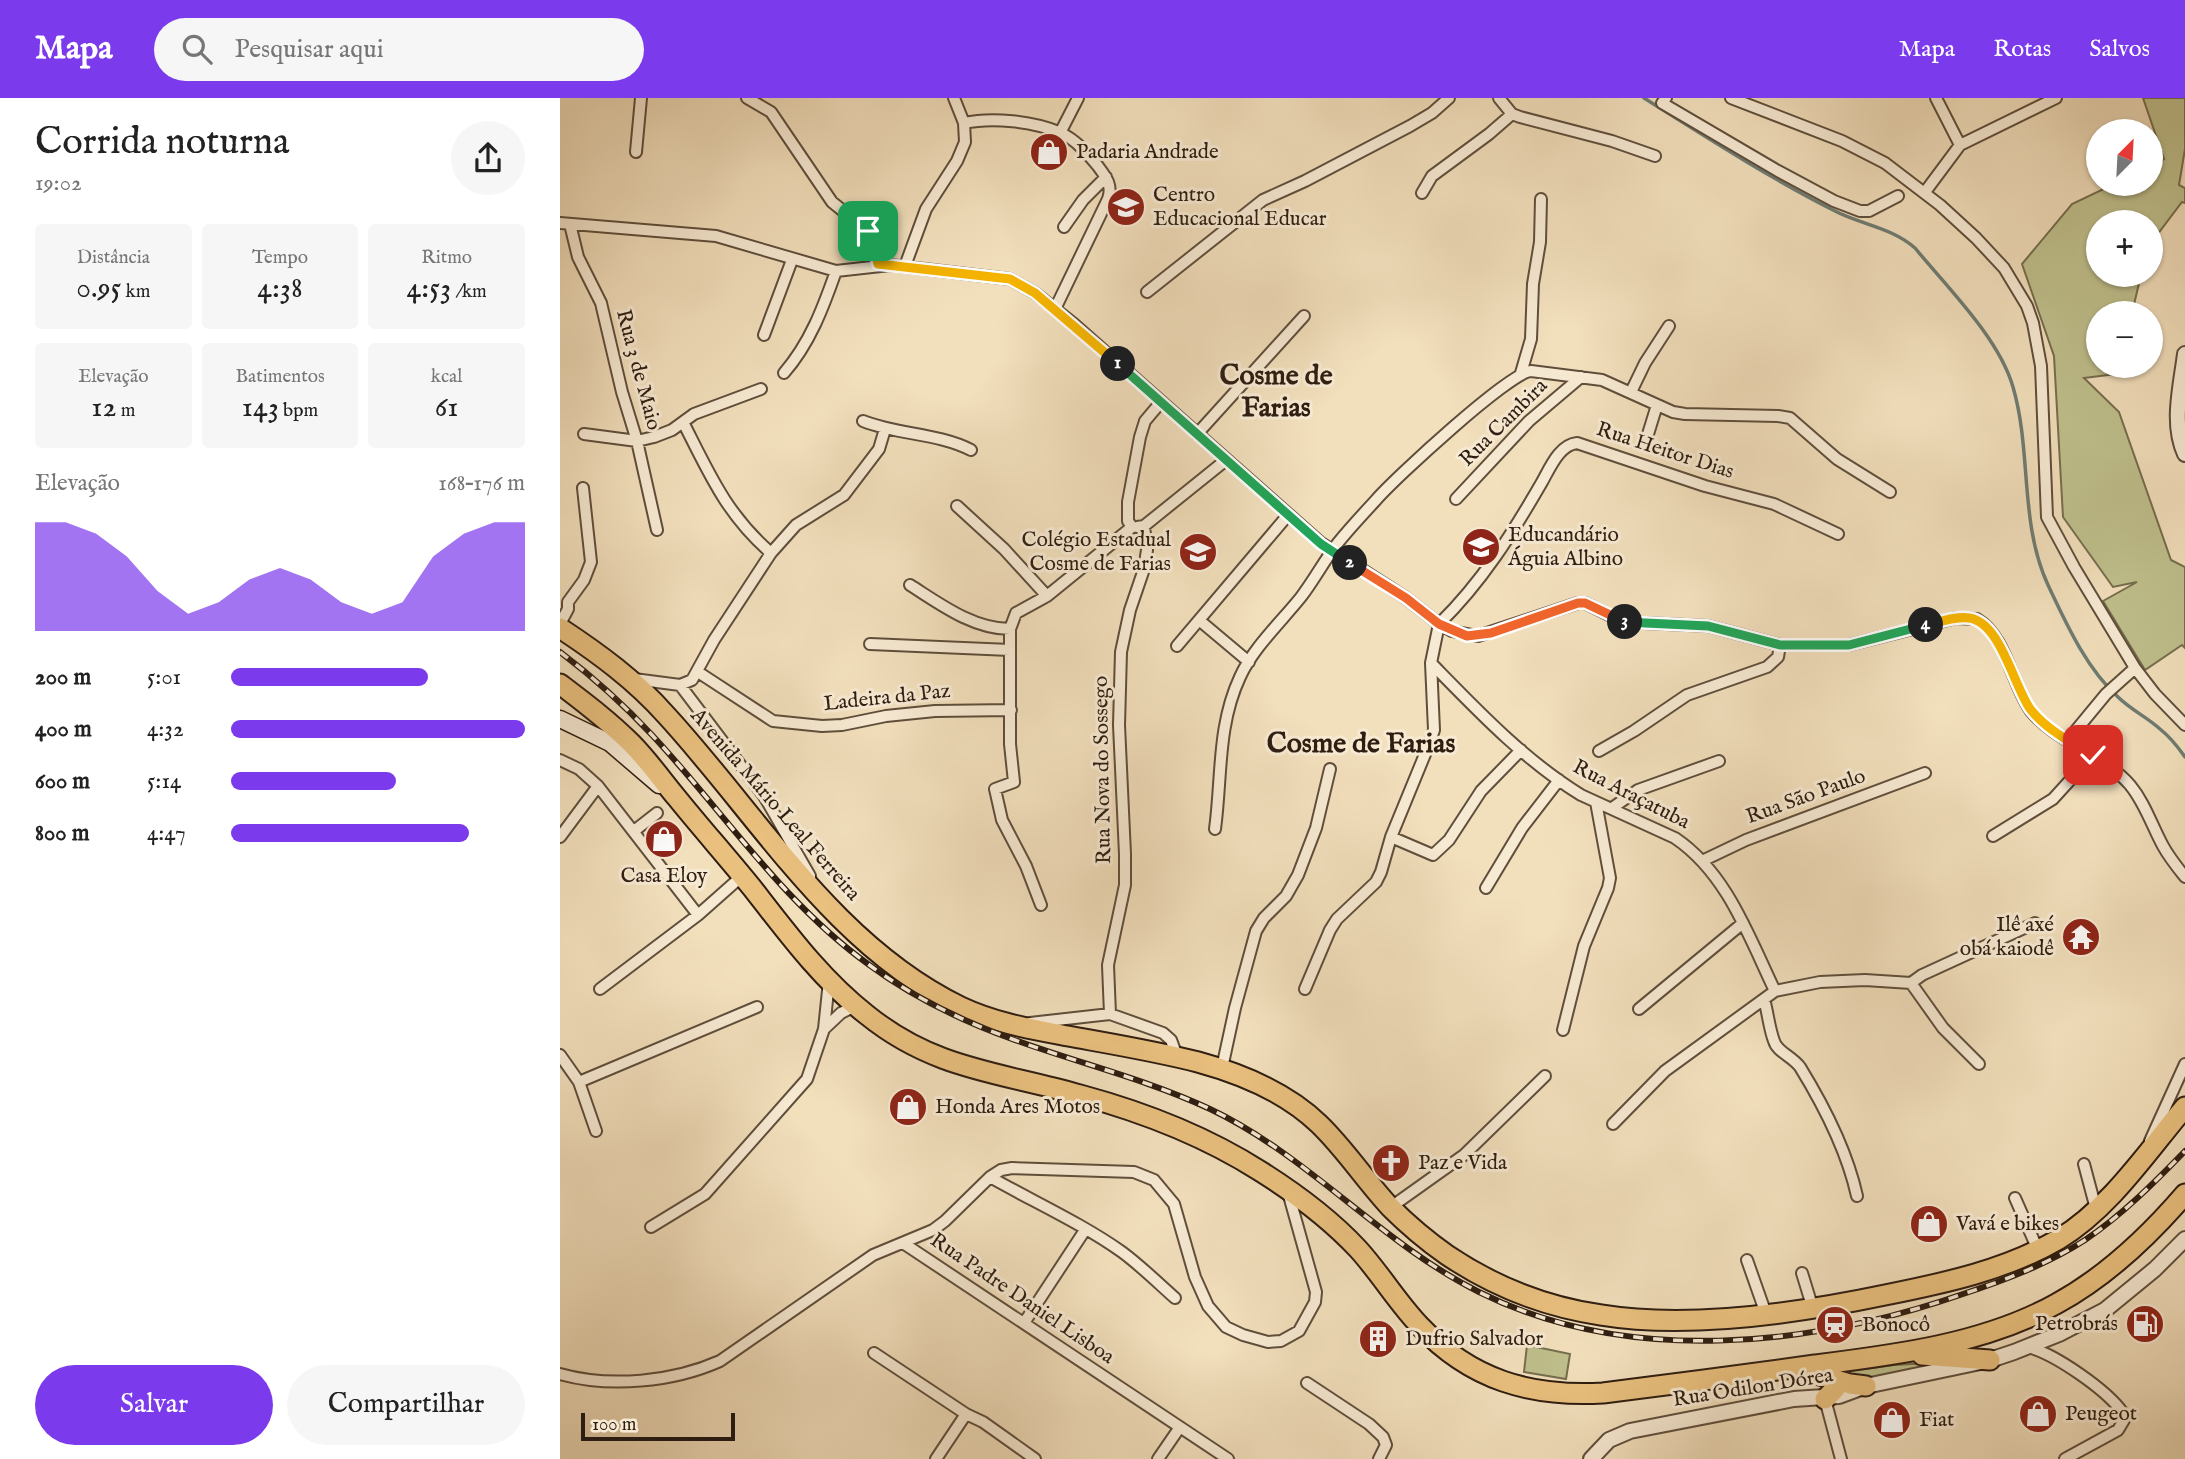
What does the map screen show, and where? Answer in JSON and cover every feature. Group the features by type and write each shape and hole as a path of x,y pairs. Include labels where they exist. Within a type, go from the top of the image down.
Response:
{"highway":[{"name":"Avenida Mário Leal Ferreira","path":"560,626 629,678 667,715 823,900 876,950 919,983 975,1013 1013,1025 1177,1056 1222,1068 1264,1087 1303,1110 1333,1139 1391,1207 1427,1240 1468,1267 1516,1292 1560,1306 1602,1316 1651,1319 1766,1314 1812,1308 1956,1280 2038,1250 2077,1227 2144,1156 2185,1107"},
{"path":"560,684 629,741 829,981 855,1006 897,1037 950,1063 1079,1094 1157,1120 1231,1153 1287,1190 1356,1247 1420,1326 1448,1352 1471,1367 1516,1387 1561,1394 1604,1393 1889,1355 1963,1339 2004,1327 2056,1305 2080,1290 2127,1254 2185,1194"},
{"path":"1889,1355 1990,1360"},
{"path":"1795,1368 1866,1386"},
{"path":"1825,1399 1835,1390 1831,1376"}],"main road":[{"path":"563,724 621,751 676,798"}],"street":[{"path":"636,152 641,98"},
{"path":"747,98 771,112 832,202 868,231 878,264"},
{"path":"905,267 918,225 965,142 964,123 954,98"},
{"path":"1060,133 1078,98"},
{"path":"1147,292 1263,200 1421,120 1449,98"},
{"path":"1499,98 1512,114 1612,141 1655,156"},
{"path":"1666,98 1662,103 1834,201 1860,211 1869,211 1898,196"},
{"path":"1731,98 1810,127 1872,155 1925,192 1966,228 1995,257 2012,279 2033,323 2041,366 2048,517 2080,579 2135,667 2185,725"},
{"path":"1936,98 1959,145"},
{"path":"1925,192 1959,145 2056,98"},
{"path":"1422,193 1427,181 1512,114"},
{"path":"964,123 993,119 1060,133 1086,151 1106,177 1111,192 1055,309"},
{"path":"1064,227 1083,200 1106,177"},
{"path":"1521,373 1531,339 1541,199"},
{"path":"565,223 716,236 836,271 878,264 1010,279 1035,293 1055,309 1332,552 1406,598 1452,631 1478,636 1578,603 1585,603 1623,622 1708,626 1780,645 1849,645 1956,618 1977,619 1993,636 2032,711 2041,721 2093,755 2130,785 2140,799 2163,846 2185,877"},
{"name":"Rua 3 de Maio","path":"565,223 601,303 657,530"},
{"path":"764,335 792,260"},
{"path":"784,373 815,327 836,271"},
{"path":"1197,434 1304,316"},
{"path":"1631,392 1645,363 1669,326"},
{"path":"2185,354 2178,424 2179,440 2185,454"},
{"path":"1215,830 1227,710 1248,662 1377,498 1483,401 1521,373 1531,371 1610,382 1657,405 1685,414 1790,418 1837,459 1890,492"},
{"name":"Rua Cambira","path":"1456,499 1529,421 1581,377"},
{"path":"584,434 637,441 663,434 694,414 761,389"},
{"name":"Rua Nova do Sossego","path":"1110,1014 1108,965 1125,885 1119,725 1121,652 1147,550 1138,526 1128,521 1128,502 1140,436 1145,421 1161,402"},
{"path":"1645,444 1657,405"},
{"path":"863,421 885,429 953,442 971,450"},
{"path":"682,422 728,507 751,536 771,552"},
{"path":"629,678 680,685 692,680 714,640 771,552 796,525 844,495 879,449 885,429"},
{"name":"Rua Heitor Dias","path":"1439,624 1500,554 1553,463 1572,443 1705,486 1774,504 1838,534"},
{"path":"1041,905 1026,866 997,806 995,789 1014,782 1010,744 1010,629 1016,613 1047,596 1226,460"},
{"path":"560,626 568,609 568,602 584,580 592,562 583,488"},
{"path":"957,506 1004,549 1047,596"},
{"path":"1177,646 1288,514"},
{"path":"911,585 940,604 982,625 1010,629"},
{"path":"1199,620 1248,662"},
{"path":"1305,989 1337,919 1376,881 1381,872 1391,836 1434,730 1431,663 1439,624"},
{"path":"870,644 1010,650"},
{"path":"1599,751 1687,695 1767,667 1778,657 1780,645"},
{"name":"Rua Araçatuba","path":"1431,663 1521,750 1559,780 1596,802 1689,847 1734,905 1774,991"},
{"path":"2068,740 2109,691 2135,667"},
{"name":"Ladeira da Paz","path":"698,673 774,720 822,726 842,726 886,716 955,710 1011,710"},
{"path":"680,685 774,811 823,900"},
{"path":"1391,836 1433,855 1449,840 1481,791 1521,750"},
{"path":"1993,836 2053,799 2093,755"},
{"path":"560,760 579,769 598,786 698,915"},
{"path":"1612,808 1638,790 1719,761"},
{"path":"1222,1068 1256,931 1264,918 1286,896 1298,874 1316,828 1330,769"},
{"name":"Rua São Paulo","path":"1702,861 1746,840 1925,773"},
{"path":"1486,888 1522,828 1559,780"},
{"path":"560,837 598,786"},
{"path":"1563,1030 1584,946 1608,888 1609,866 1596,802"},
{"path":"634,831 657,813"},
{"path":"600,989 698,915 742,876"},
{"path":"1639,1009 1743,923"},
{"path":"1613,1124 1665,1071 1774,991 1821,982 1910,984 1922,975 2035,923"},
{"path":"651,1227 705,1194 807,1079 824,1029 829,981"},
{"path":"1910,984 1943,1028 1979,1064"},
{"path":"1764,999 1774,1043 1778,1049 1793,1058 1810,1084 1844,1154 1857,1196"},
{"path":"824,1029 841,1013 855,1006"},
{"path":"579,1082 757,1007"},
{"path":"1013,1025 1110,1014 1163,1033 1171,1040 1177,1056"},
{"path":"560,1055 579,1082 596,1131"},
{"path":"2144,1156 2183,1069"},
{"path":"1391,1207 1464,1155 1545,1076"},
{"path":"2084,1164 2096,1209"},
{"path":"903,1243 933,1230 1001,1170 1012,1168 1134,1172 1154,1180 1174,1204 1195,1277 1209,1306 1226,1327 1268,1342 1281,1341 1299,1331 1315,1302 1316,1292 1287,1190"},
{"path":"990,1177 1055,1211 1123,1253 1175,1298"},
{"path":"2015,1198 2038,1250"},
{"path":"1024,1323 1085,1230"},
{"name":"Rua Odilon Dórea","path":"1591,1459 1609,1440 1630,1430 1794,1399 1825,1399 1866,1386 1990,1360 2028,1347 2059,1335 2105,1310 2126,1295 2185,1239"},
{"name":"Rua Padre Daniel Lisboa","path":"560,1374 596,1380 628,1380 676,1375 707,1367 741,1348 873,1255 903,1243 1228,1459"},
{"path":"1748,1260 1766,1314"},
{"path":"1802,1273 1812,1308"},
{"path":"2059,1335 2056,1351 2064,1363"},
{"path":"2028,1347 2064,1363 2123,1413 2124,1420 2118,1430 2065,1459"},
{"path":"874,1353 966,1415 983,1422 1035,1459"},
{"path":"1307,1382 1378,1431 1386,1445 1379,1459"},
{"path":"1825,1399 1841,1459"},
{"path":"936,1459 966,1415"},
{"path":"1158,1459 1180,1427"}],"green space":[{"path":"2143,98 2185,98 2185,149 2179,185 2185,188 2185,203 2182,202 2163,227 2163,210 2086,210 2086,287 2138,287 2135,301 2086,301 2084,378 2119,412 2171,560 2185,567 2185,648 2182,645 2145,670 2103,601 2137,582 2113,587 2063,517 2054,356 2022,264 2072,204 2089,196 2163,196 2163,119 2150,119"},
{"path":"1527,1345 1570,1354 1566,1379 1524,1372"},
{"path":"1950,1362 1856,1381 1835,1373 1894,1365"}],"waterway":[{"path":"1644,98 1809,197 1906,241 1956,296 1996,350 2013,387 2019,412 2033,537 2048,585 2062,614 2096,673 2123,702 2164,732 2185,757"}],"railway":[{"path":"560,652 608,692 652,735 808,913 837,940 884,976 937,1007 993,1032 1161,1089 1210,1109 1246,1128 1280,1151 1443,1272 1479,1292 1536,1316 1596,1331 1657,1339 1719,1341 1782,1336 1844,1326 1904,1312 2010,1277 2071,1249 2125,1209 2185,1151"}],"place":[{"name":"Padaria Andrade","path":"1049,152"},
{"name":"Centro Educacional Educar","path":"1126,207"},
{"name":"Educandário Águia Albino","path":"1481,547"},
{"name":"Colégio Estadual Cosme de Farias","path":"1198,552"},
{"name":"Casa Eloy","path":"664,839"},
{"name":"Ilê axé obá kaiodê","path":"2081,937"},
{"name":"Honda Ares Motos","path":"908,1107"},
{"name":"Paz e Vida","path":"1391,1163"},
{"name":"Vavá e bikes","path":"1929,1224"},
{"name":"Petrobrás","path":"2145,1324"},
{"name":"Bonocô","path":"1835,1325"},
{"name":"Dufrio Salvador","path":"1378,1339"},
{"name":"Peugeot","path":"2038,1414"},
{"name":"Fiat","path":"1892,1420"}],"district":[{"name":"Cosme de Farias","path":"1276,392"},
{"name":"Cosme de Farias","path":"1361,744"}],"route":[{"path":"868,231 878,264 997,276 1010,279 1035,293 1074,324 1321,544 1452,631 1478,636 1578,603 1585,603 1623,622 1708,626 1780,645 1849,645 1956,618 1977,619 1993,636 2032,711 2052,730 2093,755"}]}
